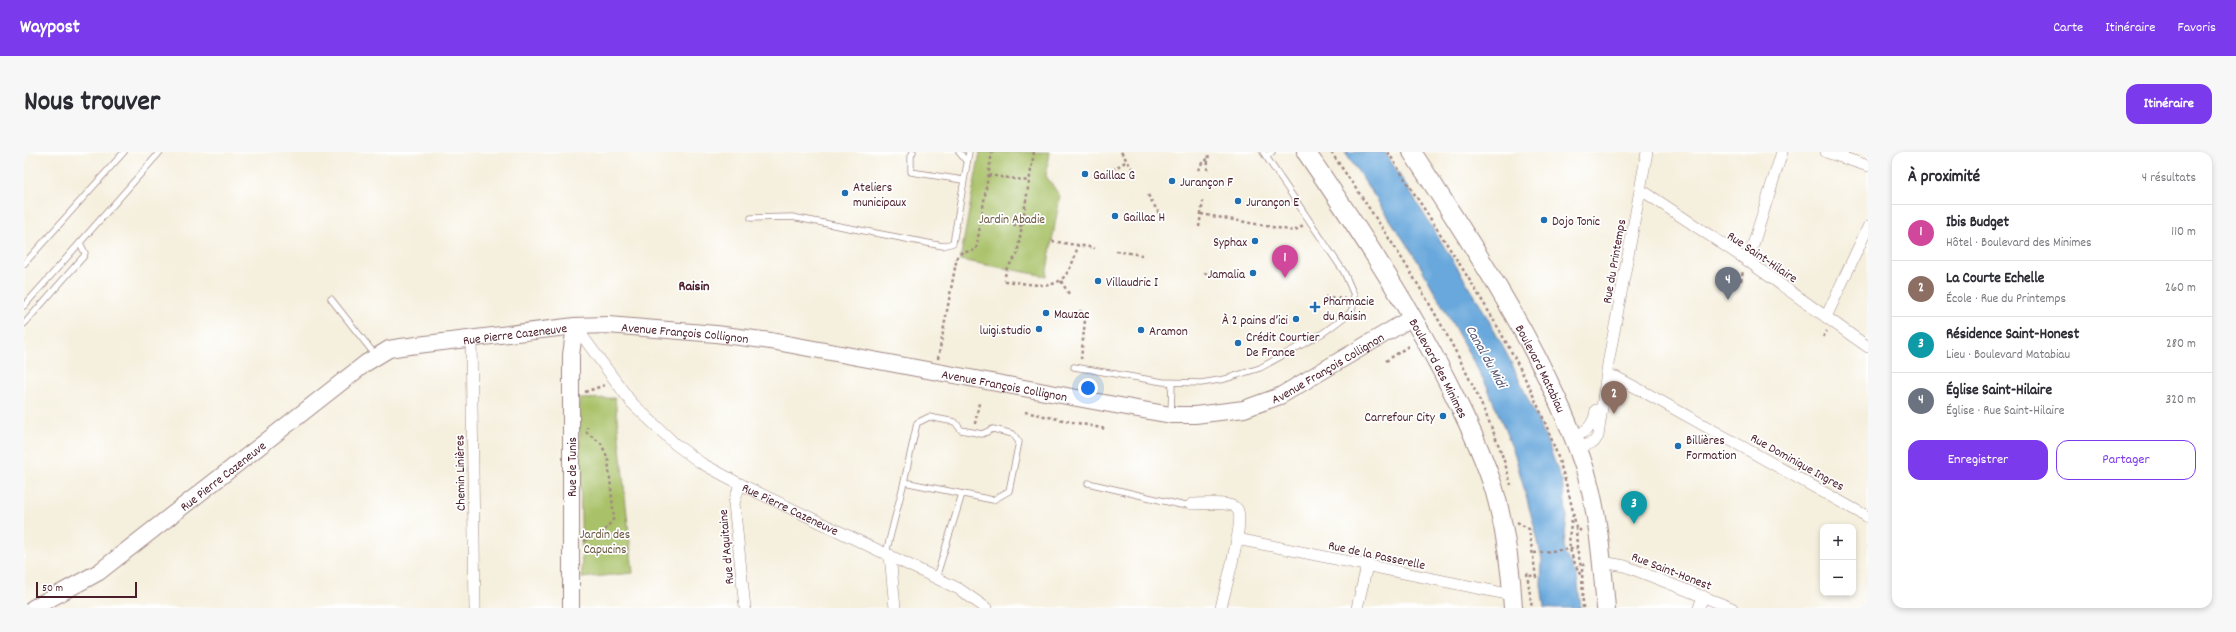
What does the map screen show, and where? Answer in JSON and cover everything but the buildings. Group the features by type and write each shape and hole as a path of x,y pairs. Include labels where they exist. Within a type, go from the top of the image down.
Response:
{"main road":[{"name":"Boulevard des Minimes","path":"1306,152 1377,257 1442,369 1486,467 1500,516 1513,601"},
{"name":"Boulevard Matabiau","path":"1412,152 1509,306 1548,379 1576,443 1588,478 1596,518 1606,608"}],"street":[{"name":"Rue du Printemps","path":"1576,443 1592,425 1599,394 1607,375 1646,152"},
{"path":"1746,265 1782,152"},
{"path":"1826,152 1868,166"},
{"name":"Rue Saint-Hilaire","path":"1640,192 1646,193 1746,265 1826,317 1868,347"},
{"path":"1826,317 1868,227"},
{"name":"Avenue François Collignon","path":"575,326 618,325 716,334 770,341 1170,415 1195,416 1224,413 1262,403 1297,388 1413,317"},
{"name":"Rue Pierre Cazeneuve","path":"33,608 99,572 376,356 389,349 575,326 618,386 648,419 675,444 695,458 740,484 958,589 986,608"},
{"name":"Rue de Tunis","path":"571,608 571,355 575,326"},
{"name":"Chemin Linières","path":"470,338 475,608"},
{"name":"Rue Dominique Ingres","path":"1607,375 1616,377 1646,393 1868,517"},
{"name":"Rue d'Aquitaine","path":"740,484 734,504 744,608"},
{"path":"1192,504 1231,505 1237,509 1240,514 1237,539 1220,608"},
{"name":"Rue de la Passerelle","path":"1237,539 1367,566 1513,601"},
{"path":"888,554 895,608"},
{"name":"Rue Saint-Honest","path":"1602,562 1625,566 1732,608"},
{"path":"1357,608 1367,566"},
{"path":"1699,608 1703,596"}],"lane":[{"path":"24,264 124,152"},
{"path":"24,306 160,152"},
{"path":"913,152 911,156 911,172 964,180"},
{"path":"959,152 967,162"},
{"path":"751,218 792,217 943,246 953,244 969,152"},
{"path":"1077,367 1172,383 1201,383 1225,379 1260,368 1344,319 1350,313 1353,300 1351,287 1344,272 1264,154 1272,152"},
{"path":"24,324 84,256 85,253 80,243"},
{"path":"331,299 369,345 376,356"},
{"path":"1170,415 1172,383"},
{"path":"888,554 917,423 929,416 955,422 961,430 973,433 982,434 993,429 1013,434 1020,442 1009,491 993,500 904,482"},
{"path":"1088,483 1181,505 1192,504"},
{"path":"936,578 962,494"}],"path":[{"path":"943,362 938,359 956,257 961,253 976,250 992,152"},
{"path":"1005,276 1007,268 1017,255 1034,152"},
{"path":"1121,152 1136,174"},
{"path":"1207,170 1209,152"},
{"path":"1388,152 1496,323 1533,394 1569,486 1576,526 1577,548 1582,568 1583,608"},
{"path":"1198,170 1202,163 1208,160"},
{"path":"1102,176 1127,161"},
{"path":"988,175 1029,181"},
{"path":"1148,195 1163,220"},
{"path":"1200,227 1203,201"},
{"path":"1201,214 1294,231 1308,221"},
{"path":"1013,225 1022,226"},
{"path":"1052,241 1095,248"},
{"path":"1004,281 1052,286 1061,281 1075,257 1078,245"},
{"path":"1116,251 1142,255"},
{"path":"1741,281 1746,265"},
{"path":"1204,273 1208,274"},
{"path":"1061,281 1070,294"},
{"path":"1325,297 1353,300"},
{"path":"1077,367 1085,320 1080,310"},
{"path":"1386,361 1408,348 1412,341"},
{"path":"586,399 585,392 608,384 604,378"},
{"path":"973,433 979,403"},
{"path":"1025,412 1106,430"},
{"path":"582,541 602,534 614,518 608,459 601,443 587,433 587,420"},
{"path":"1574,513 1568,543 1570,555 1582,578"},
{"path":"1576,526 1581,529 1582,536"},
{"path":"1529,529 1534,553 1536,577"},
{"path":"1534,553 1577,548"},
{"path":"1582,568 1585,564 1584,557"}],"green space":[{"name":"Jardin Abadie","path":"980,152 1050,152 1046,176 1060,196 1046,276 960,260"},
{"name":"Jardin des Capucins","path":"615,398 633,573 582,578 579,399"}],"water":[{"name":"Canal du Midi","path":"1345,152 1385,152 1480,304 1511,362 1547,441 1562,482 1567,517 1564,544 1565,554 1577,576 1581,608 1544,608 1541,584 1542,560 1537,537 1515,455 1487,386 1417,260"}],"place":[{"name":"Gaillac G","path":"1085,174"},
{"name":"Jurançon F","path":"1172,181"},
{"name":"Ateliers municipaux","path":"845,193"},
{"name":"Jurançon E","path":"1238,201"},
{"name":"Gaillac H","path":"1115,216"},
{"name":"Dojo Tonic","path":"1544,220"},
{"name":"Syphax","path":"1255,241"},
{"name":"Jamalia","path":"1253,273"},
{"name":"Ibis Budget","path":"1285,278"},
{"name":"Villaudric I","path":"1098,281"},
{"name":"Église Saint-Hilaire","path":"1728,300"},
{"name":"Pharmacie du Raisin","path":"1315,307"},
{"name":"Mauzac","path":"1046,313"},
{"name":"À 2 pains d’ici","path":"1296,319"},
{"name":"luigi.studio","path":"1039,329"},
{"name":"Aramon","path":"1141,330"},
{"name":"Crédit Courtier De France","path":"1238,343"},
{"name":"La Courte Echelle","path":"1614,414"},
{"name":"Carrefour City","path":"1443,416"},
{"name":"Billières Formation","path":"1678,446"},
{"name":"Résidence Saint-Honest","path":"1634,524"}],"district":[{"name":"Raisin","path":"694,285"}]}
